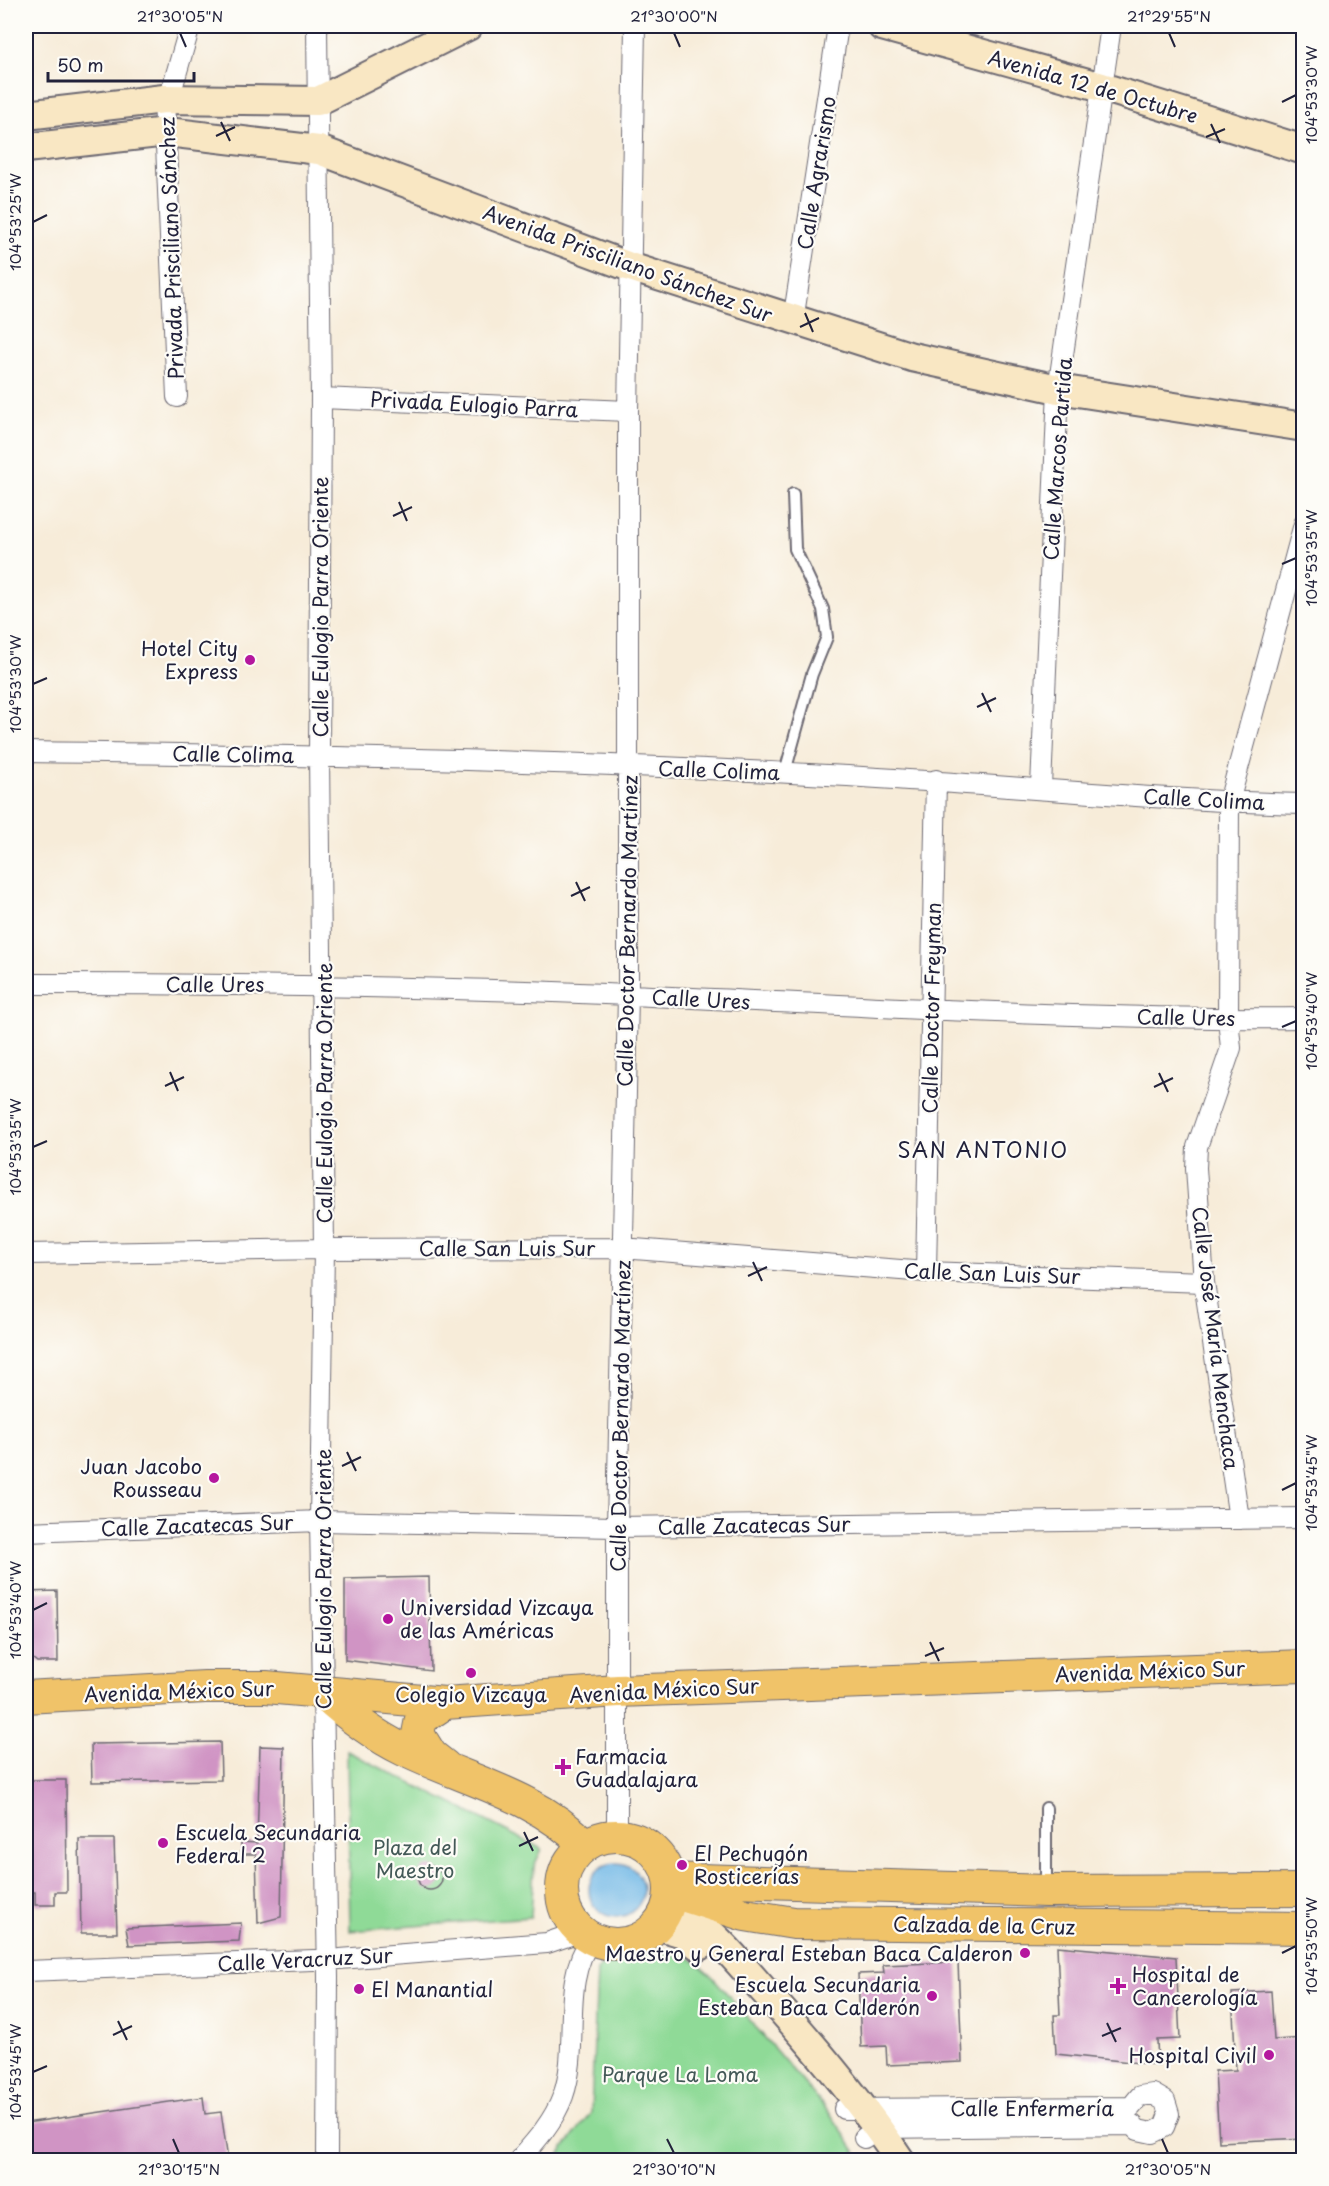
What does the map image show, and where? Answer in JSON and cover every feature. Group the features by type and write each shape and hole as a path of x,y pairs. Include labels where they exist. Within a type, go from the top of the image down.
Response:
{"main road":[{"path":"26,115 164,99 318,101 468,26"},
{"name":"Avenida 12 de Octubre","path":"882,26 1102,87 1304,150"},
{"name":"Avenida Prisciliano Sánchez Sur","path":"26,148 167,132 319,150 630,267 793,321 912,357 1058,389 1304,427"},
{"name":"Avenida México Sur","path":"26,1697 205,1687 266,1687 445,1703 618,1691 1304,1666"},
{"path":"322,1692 360,1725 404,1750 543,1810 569,1828 585,1845"},
{"path":"445,1703 421,1719 418,1734 431,1755 450,1770"},
{"path":"666,1900 638,1940 622,1944 603,1943 587,1935 572,1922 564,1905 561,1887 566,1868 576,1852 585,1845 607,1836 641,1841 655,1852 665,1866 669,1928 694,1940 866,2129 900,2160"},
{"name":"Calzada de la Cruz","path":"666,1900 1046,1891 1304,1890"},
{"path":"1150,1891 1154,1927"},
{"name":"Calzada de la Cruz","path":"666,1900 794,1923 1304,1928"}],"street":[{"path":"164,99 171,92 190,26"},
{"name":"Calle Eulogio Parra Oriente","path":"317,26 321,398 319,755 324,1249 320,1521 328,1960 327,2160"},
{"name":"Calle Doctor Bernardo Martínez","path":"617,1836 617,1527 628,995 630,766 628,411 634,26"},
{"name":"Calle Agrarismo","path":"793,321 838,26"},
{"name":"Calle Marcos Partida","path":"1041,787 1058,389 1111,26"},
{"name":"Privada Prisciliano Sánchez","path":"164,99 177,397"},
{"name":"Privada Eulogio Parra","path":"321,398 628,411"},
{"name":"Calle José María Menchaca","path":"1239,1519 1204,1282 1198,1202 1197,1147 1231,1048 1228,1018 1229,802 1304,524"},
{"name":"Calle Colima","path":"26,752 319,755 785,772 1041,787 1229,802 1304,804"},
{"name":"Calle Doctor Freyman","path":"926,1272 936,780"},
{"name":"Calle Ures","path":"26,984 323,985 628,995 930,1011 1304,1018"},
{"name":"Calle San Luis Sur","path":"26,1254 324,1249 622,1248 926,1272 1204,1282"},
{"name":"Calle Zacatecas Sur","path":"26,1532 320,1521 617,1527 1304,1518"},
{"path":"519,2160 542,2133 564,2095 568,2075 575,1982 587,1935"},
{"name":"Calle Veracruz Sur","path":"26,1971 328,1960 547,1942 587,1935"},
{"name":"Calle Enfermería","path":"866,2129 1065,2118"}],"lane":[{"path":"785,772 812,674 827,637 823,609 795,549 793,494"},
{"path":"1046,1808 1046,1891"}],"green space":[{"name":"Plaza del Maestro","path":"347,1751 542,1849 534,1866 531,1917 350,1931"},
{"name":"Parque La Loma","path":"654,1952 691,1958 712,1976 832,2116 861,2160 555,2160 591,2113 597,1971 603,1963"}],"water":[{"path":"616,1863 626,1865 635,1871 641,1880 643,1890 641,1900 635,1909 626,1915 616,1917 606,1915 597,1909 591,1900 589,1890 591,1880 597,1871 606,1865"}],"building":[{"name":"Universidad Vizcaya de las Américas","path":"429,1577 431,1671 345,1660 345,1579"},
{"path":"57,1591 58,1662 37,1662 26,1653 26,1592"},
{"path":"220,1742 221,1780 92,1782 91,1744"},
{"path":"260,1746 284,1747 281,1917 258,1923 256,1854 241,1854 241,1842 257,1843"},
{"path":"26,1780 66,1780 67,1892 55,1892 55,1905 35,1905 35,1892 27,1892"},
{"path":"79,1839 114,1839 117,1933 81,1933"},
{"path":"430,1866 438,1870 442,1878 438,1886 430,1890 422,1886 418,1878 422,1870"},
{"path":"241,1923 239,1941 129,1945 126,1928"},
{"name":"Hospital de Cancerología","path":"1057,1946 1176,1957 1180,2039 1157,2040 1158,2065 1056,2054 1054,2015 1060,2015"},
{"path":"958,1962 962,2062 887,2065 886,2046 861,2047 858,1974 884,1973 883,1965"},
{"name":"Hospital Civil","path":"1271,1991 1274,2040 1304,2038 1304,2138 1219,2142 1215,2071 1236,2070 1232,1993"},
{"path":"203,2097 205,2114 221,2112 228,2160 26,2160 26,2123"}],"place":[{"name":"Hotel City Express","path":"250,660"},
{"name":"Juan Jacobo Rousseau","path":"214,1478"},
{"name":"Universidad Vizcaya de las Américas","path":"388,1619"},
{"name":"Colegio Vizcaya","path":"471,1673"},
{"name":"Farmacia Guadalajara","path":"563,1767"},
{"name":"Escuela Secundaria Federal 2","path":"163,1843"},
{"name":"El Pechugón Rosticerías","path":"682,1865"},
{"name":"Maestro y General Esteban Baca Calderon","path":"1025,1953"},
{"name":"Hospital de Cancerología","path":"1118,1986"},
{"name":"El Manantial","path":"359,1989"},
{"name":"Escuela Secundaria Esteban Baca Calderón","path":"932,1996"},
{"name":"Hospital Civil","path":"1269,2055"}],"district":[{"name":"SAN ANTONIO","path":"983,1149"}]}
